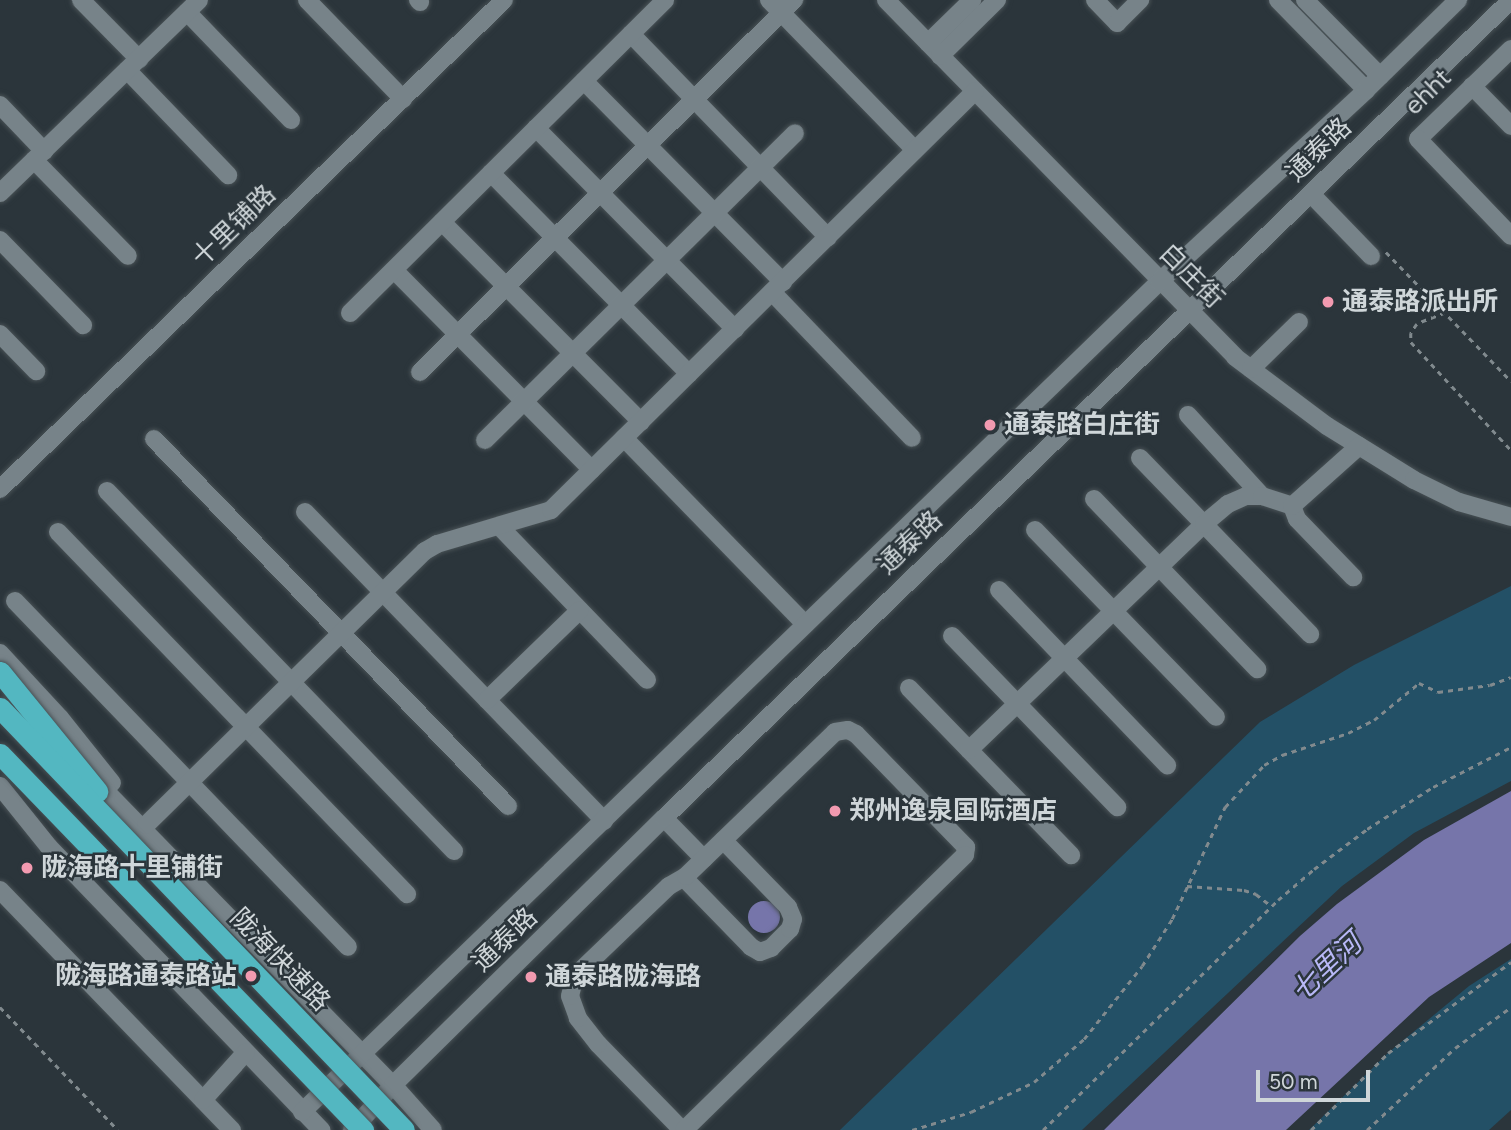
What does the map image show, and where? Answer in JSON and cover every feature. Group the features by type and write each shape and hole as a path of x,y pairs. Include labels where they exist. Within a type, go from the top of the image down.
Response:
{"highway":[{"path":"0,672 159,874"},
{"name":"陇海快速路","path":"0,708 404,1130"},
{"path":"0,754 363,1130"}],"street":[{"path":"81,0 228,175"},
{"path":"307,0 402,99"},
{"name":"十里铺路","path":"0,489 504,0"},
{"path":"351,313 665,0"},
{"name":"白庄街","path":"886,0 1158,282 1251,369 1359,446 1414,480 1459,502 1511,517"},
{"path":"934,49 972,0"},
{"path":"934,49 997,0"},
{"path":"1094,0 1117,23 1140,0"},
{"path":"1278,0 1366,90"},
{"path":"1305,0 1380,76"},
{"name":"通泰路","path":"302,1112 1158,282 1366,90 1458,0"},
{"name":"通泰路","path":"352,1130 393,1085 664,818 1187,309 1311,194 1511,0"},
{"path":"420,372 694,99 781,4 915,150"},
{"path":"0,193 193,6 291,120"},
{"path":"631,34 828,237"},
{"name":"ehht","path":"1511,49 1418,139 1511,236"},
{"path":"584,81 714,213 912,438"},
{"path":"1472,86 1511,126"},
{"path":"146,825 425,551 437,544 551,510 975,92"},
{"path":"0,105 39,155 128,256"},
{"path":"536,128 735,329"},
{"path":"485,440 795,133"},
{"path":"491,173 689,374"},
{"path":"1311,194 1371,256"},
{"path":"442,222 640,422"},
{"path":"0,240 83,325"},
{"path":"394,270 592,470"},
{"path":"1251,369 1299,322"},
{"path":"0,334 36,371"},
{"path":"1188,415 1262,496"},
{"path":"624,438 805,624"},
{"path":"153,439 508,806"},
{"path":"1292,506 1359,446"},
{"path":"1140,458 1310,634"},
{"path":"107,491 454,851"},
{"path":"969,750 1203,524 1228,504 1246,496 1262,496 1292,506"},
{"path":"1094,499 1257,668"},
{"path":"1292,506 1297,519 1353,577"},
{"path":"305,512 604,821"},
{"path":"500,527 647,680"},
{"path":"1035,530 1216,717"},
{"path":"58,532 407,894"},
{"path":"999,590 1167,765"},
{"path":"15,601 348,947"},
{"path":"487,700 580,610"},
{"path":"952,636 1117,807"},
{"path":"0,653 60,718 194,883"},
{"path":"0,681 393,1085 433,1130"},
{"path":"909,688 1070,855"},
{"path":"848,730 856,734 966,847 965,855 683,1130 598,1044 578,1018 570,996 575,976 669,886 684,878 723,840 835,732 848,730"},
{"path":"0,786 50,847 321,1130"},
{"path":"664,818 704,859"},
{"path":"684,878 751,947 760,952 771,948 790,929 793,919 788,907 723,840"},
{"path":"0,890 232,1130"},
{"path":"203,1100 246,1052"}],"path":[{"path":"1358,242 1375,243 1388,254 1511,381"},
{"path":"1445,313 1417,324 1411,333 1411,342 1511,450"},
{"path":"912,1130 971,1112 1034,1082 1068,1055 1142,966 1172,919 1225,807 1264,765 1282,755 1348,733 1374,720 1419,683 1438,692 1490,685 1511,677"},
{"path":"1043,1130 1272,906 1367,829 1433,787 1511,747"},
{"path":"1187,886 1244,890 1256,894 1272,906"},
{"path":"1311,1130 1388,1053 1511,962"},
{"path":"1367,1130 1455,1048 1511,1006"},
{"path":"0,1007 118,1130"}],"shaded area":[{"path":"1511,586 1511,781 1414,833 1342,886 1082,1130 840,1130 1260,722 1354,665"},
{"path":"1511,959 1511,1110 1489,1130 1309,1130 1388,1053 1469,986"}],"water":[{"name":"七里河","path":"1511,791 1511,943 1429,997 1286,1130 1104,1130 1300,936 1337,904 1424,840"},
{"path":"764,901 775,906 780,917 775,928 764,933 753,928 748,917 753,906"}],"place":[{"name":"通泰路派出所","path":"1328,302"},
{"name":"通泰路白庄街","path":"990,425"},
{"name":"郑州逸泉国际酒店","path":"835,811"},
{"name":"陇海路十里铺街","path":"27,868"},
{"name":"陇海路通泰路站","path":"251,976"},
{"name":"通泰路陇海路","path":"531,977"}]}
